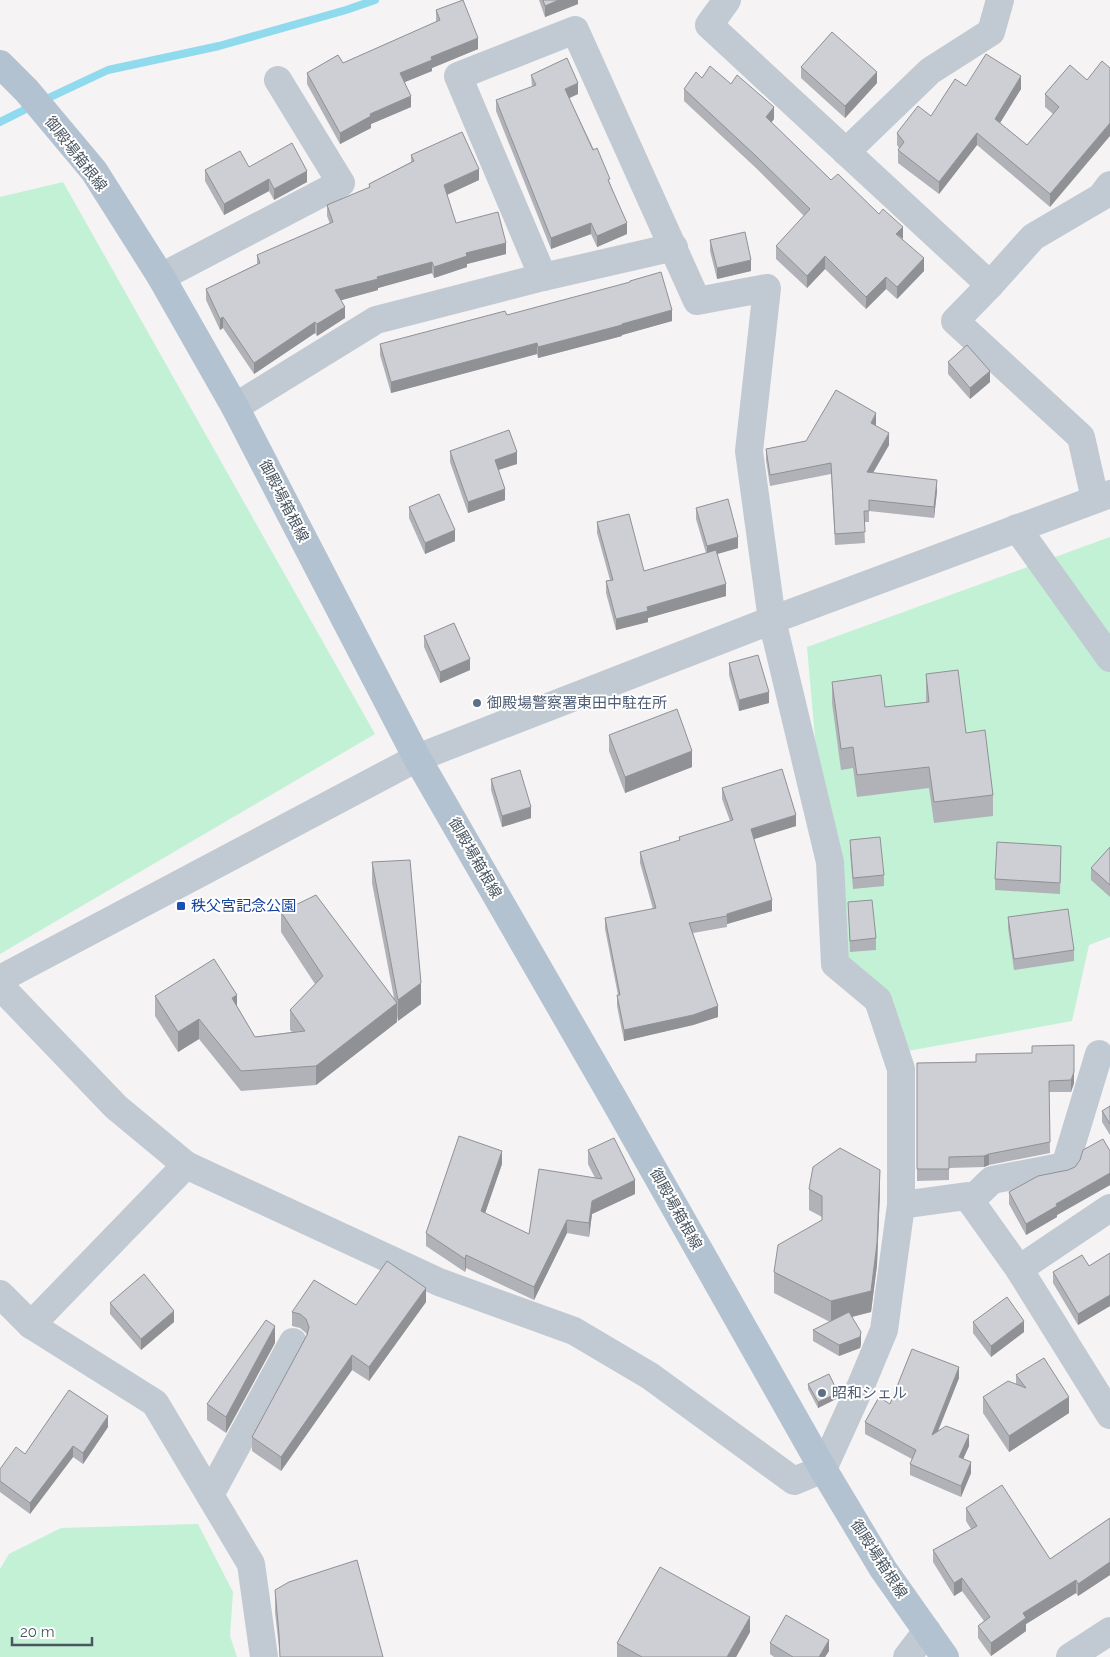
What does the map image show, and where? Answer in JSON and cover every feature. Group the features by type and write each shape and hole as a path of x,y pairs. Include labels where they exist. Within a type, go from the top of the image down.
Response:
{"main road":[{"name":"御殿場箱根線","path":"0,64 26,91 94,172 161,277 236,407 417,758 824,1469 883,1569 945,1657"}],"street":[{"path":"727,0 709,25 990,286"},
{"path":"846,152 930,71 991,32 1000,0"},
{"path":"0,986 116,1107 186,1165 439,1282 574,1331 650,1376 794,1481 824,1469 884,1330 901,1205 901,1069 878,1000 834,964 830,862 772,620 749,451 767,288 697,302 674,247 575,30 458,76 543,277"},
{"path":"161,277 341,183 278,80"},
{"path":"0,979 417,758 772,620 1102,496 1081,437 955,321 990,286 1033,238 1101,197 1110,185"},
{"path":"236,407 376,320 543,277 674,247"},
{"path":"1017,528 1110,658"},
{"path":"970,1201 992,1180 1065,1166 1099,1054"},
{"path":"32,1325 186,1165"},
{"path":"901,1205 966,1196 1019,1269 1110,1415"},
{"path":"1019,1269 1110,1208"},
{"path":"0,1294 32,1325 155,1404 251,1564 264,1657"},
{"path":"210,1495 293,1342"},
{"path":"907,1657 927,1631"},
{"path":"1070,1657 1110,1631"}],"green space":[{"path":"63,182 375,734 0,954 0,197"},
{"path":"1110,537 1110,937 1089,945 1072,1021 908,1051 835,964 807,647"},
{"path":"198,1524 233,1592 230,1636 237,1657 0,1657 0,1569 9,1554 61,1528"}],"building":[{"path":"463,0 478,38 431,57 432,60 400,73 411,96 370,114 371,116 340,133 307,73 338,55 343,63 440,20 436,10"},
{"path":"543,0 559,0 545,6"},
{"path":"832,32 877,72 845,106 801,67"},
{"path":"986,54 1021,76 995,119 1027,145 1059,107 1045,94 1070,65 1087,80 1102,61 1110,68 1110,123 1050,194 977,133 939,182 898,150 904,142 897,133 918,106 931,116 955,79 966,86"},
{"path":"567,58 578,83 565,89 593,150 597,148 610,179 608,180 627,223 597,236 591,223 551,238 496,100 536,85 531,75"},
{"path":"710,66 731,84 737,75 774,107 766,117 831,180 838,174 879,214 883,209 903,227 896,234 924,258 897,287 886,277 866,297 825,256 807,276 776,246 810,209 684,89 696,72 702,78"},
{"path":"462,132 479,169 444,185 456,223 498,212 506,243 466,253 467,256 434,267 432,262 335,290 345,307 317,324 315,322 254,363 223,317 220,319 206,289 260,263 257,255 333,222 327,205 370,187 369,184 414,161 411,155"},
{"path":"292,143 307,171 274,189 269,179 224,204 205,170 240,151 249,167"},
{"path":"745,232 751,260 717,268 710,240"},
{"path":"661,272 672,310 538,347 537,343 391,382 380,344 505,311 507,315"},
{"path":"967,345 990,371 970,388 948,362"},
{"path":"836,390 876,413 871,423 889,433 867,472 937,480 934,507 869,500 869,511 864,511 865,532 835,534 831,463 770,475 766,449 806,441"},
{"path":"509,430 517,452 495,460 505,489 468,502 450,451"},
{"path":"439,494 455,530 425,543 409,507"},
{"path":"728,499 738,537 707,546 696,508"},
{"path":"629,514 644,571 716,550 726,584 647,607 648,611 616,619 606,581 613,580 597,522"},
{"path":"454,623 470,659 440,672 424,636"},
{"path":"758,655 769,692 739,700 729,663"},
{"path":"958,670 966,733 985,730 993,795 934,802 929,767 857,775 853,747 841,749 832,682 881,675 885,707 929,702 926,674"},
{"path":"677,709 692,751 625,777 609,735"},
{"path":"782,769 796,815 751,829 772,900 727,914 727,916 689,923 718,1006 693,1015 624,1030 617,995 620,995 605,918 656,908 640,852 680,840 679,837 733,820 722,788"},
{"path":"520,770 531,807 502,816 491,779"},
{"path":"880,837 884,875 853,878 850,840"},
{"path":"997,842 1061,846 1060,883 995,879"},
{"path":"1110,847 1110,885 1091,868"},
{"path":"410,860 421,983 398,1000 372,862"},
{"path":"316,895 397,1003 316,1066 241,1071 199,1019 178,1032 155,996 214,959 237,995 232,998 255,1037 305,1031 290,1010 323,976 281,912"},
{"path":"872,900 876,938 850,941 848,902"},
{"path":"1068,909 1074,950 1014,959 1008,917"},
{"path":"1074,1045 1074,1072 1071,1080 1049,1081 1050,1142 984,1156 949,1157 949,1169 917,1169 917,1063 976,1062 976,1054 1032,1053 1032,1046"},
{"path":"1110,1106 1110,1124 1102,1111"},
{"path":"459,1136 502,1151 481,1211 529,1234 539,1169 602,1179 588,1150 614,1138 635,1180 592,1201 589,1223 567,1220 534,1287 466,1255 465,1259 426,1233"},
{"path":"1103,1139 1110,1151 1110,1173 1056,1204 1057,1206 1026,1224 1009,1192 1038,1176 1075,1167 1080,1160 1083,1150"},
{"path":"840,1148 880,1170 877,1243 871,1291 831,1301 774,1272 778,1245 822,1220 822,1196 809,1189 813,1167"},
{"path":"1110,1253 1110,1295 1078,1314 1053,1272 1082,1255 1089,1266"},
{"path":"387,1261 426,1288 369,1367 352,1355 281,1457 252,1437 307,1335 309,1327 306,1319 300,1314 292,1312 314,1280 356,1305"},
{"path":"144,1274 174,1311 141,1339 110,1303"},
{"path":"1007,1297 1024,1321 991,1346 973,1322"},
{"path":"849,1312 861,1332 860,1337 839,1345 813,1330"},
{"path":"266,1320 275,1326 226,1417 207,1404"},
{"path":"912,1349 959,1367 932,1435 946,1426 969,1435 959,1457 971,1462 961,1486 910,1464 916,1450 865,1422 879,1397 890,1404"},
{"path":"1044,1358 1069,1397 1009,1436 983,1397 1008,1381 1026,1388 1016,1375"},
{"path":"829,1374 838,1393 818,1402 808,1384"},
{"path":"69,1390 108,1416 83,1453 73,1446 30,1503 0,1481 0,1469 16,1447 25,1454"},
{"path":"1002,1485 1050,1559 1110,1518 1110,1562 1078,1584 1076,1580 1023,1613 1026,1618 991,1643 978,1626 990,1617 962,1578 954,1583 933,1550 977,1526 966,1508"},
{"path":"357,1560 383,1657 280,1657 275,1590 289,1582"},
{"path":"660,1567 750,1617 727,1657 642,1657 617,1643"},
{"path":"786,1615 829,1640 819,1657 793,1657 770,1643"}],"waterway":[{"path":"42,101 108,70 219,46 375,0"},
{"path":"0,122 32,106"}],"place":[{"name":"御殿場警察署東田中駐在所","path":"477,703"},
{"name":"秩父宮記念公園","path":"181,906"},
{"name":"昭和シェル","path":"822,1393"}]}
